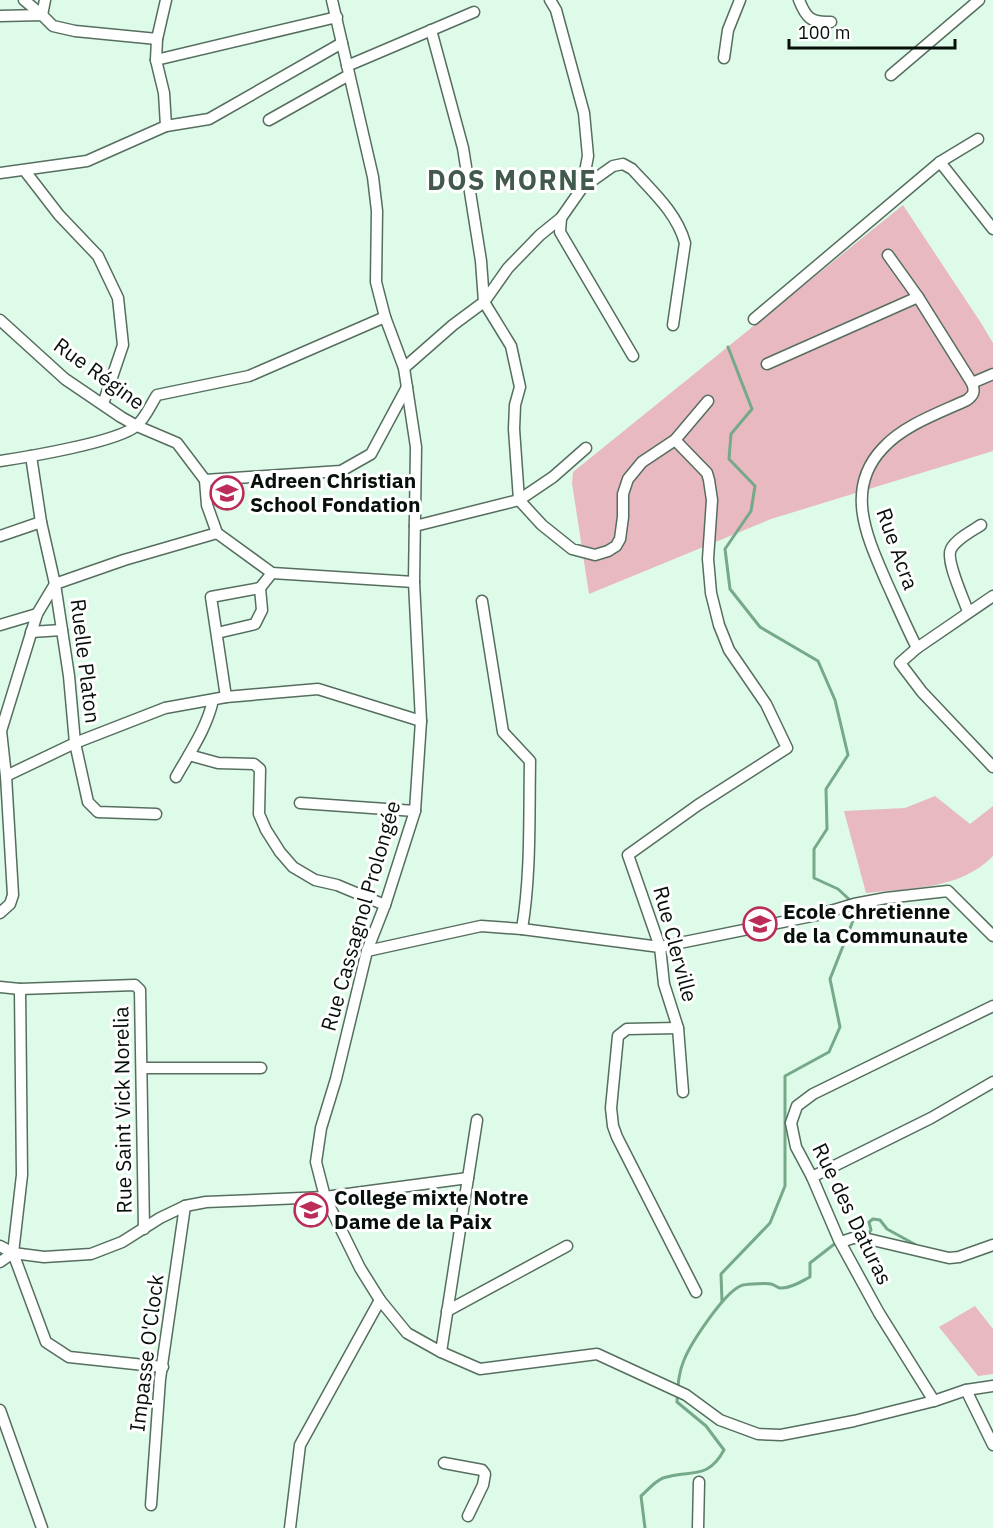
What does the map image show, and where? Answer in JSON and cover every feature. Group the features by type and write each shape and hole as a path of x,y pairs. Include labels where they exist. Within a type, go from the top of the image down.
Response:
{"street":[{"path":"24,0 53,26 157,39"},
{"path":"42,15 45,0"},
{"path":"166,0 157,39 156,60 164,93 166,126"},
{"name":"Rue Cassagnol Prolongée","path":"332,0 373,177 377,211 376,282 404,368 416,447 414,582 421,721 415,811 385,905 367,951 336,1079 321,1128 316,1162 326,1197 360,1268 380,1300 407,1333 441,1352 480,1369 597,1354 686,1395 720,1420 758,1434 780,1435 854,1421 934,1401"},
{"path":"550,0 556,10 584,113 588,156 582,188"},
{"path":"724,58 728,30 740,0"},
{"path":"799,0 811,20 819,23 831,22"},
{"path":"891,75 979,0"},
{"path":"268,120 348,71 431,30 474,12"},
{"path":"0,16 42,15"},
{"path":"156,60 337,17"},
{"path":"431,30 463,148 481,261 484,302 511,346 520,387 514,405 519,500 542,525 572,549 595,555 608,551 616,546 620,539 623,494 628,478 642,462 675,440 708,401"},
{"path":"0,173 87,161 166,126 209,119 342,43"},
{"path":"754,320 940,162 978,139"},
{"path":"940,162 993,229"},
{"path":"404,368 453,325 484,302 508,268 540,235 561,218 582,188 613,166 623,164 632,168 675,217 682,230 685,243 673,325"},
{"path":"25,171 59,216 98,256 118,298 123,345 104,404"},
{"path":"561,218 560,232 633,356"},
{"path":"888,255 918,297 972,383 993,374"},
{"path":"767,364 918,297"},
{"path":"0,461 119,436 137,426 157,395 249,376 386,317"},
{"name":"Rue Régine","path":"0,320 65,379 137,426 177,442 205,480"},
{"name":"Rue Acra","path":"917,648 864,525 861,505 864,480 873,461 884,447 908,429 972,396 974,390 972,383"},
{"path":"407,387 371,454 341,471 205,480 207,505 217,533 272,573 414,582"},
{"name":"Rue Clerville","path":"675,440 707,472 709,480 712,500 708,559 711,593 719,625 729,650 766,704 787,748 698,805 628,855 660,947 664,984 678,1028 683,1092"},
{"path":"415,526 519,500 553,477 586,448"},
{"name":"Ruelle Platon","path":"31,456 41,522 55,584 73,712 75,743 88,802 98,812 156,814"},
{"path":"0,536 41,522"},
{"path":"968,612 950,562 949,550 981,525"},
{"path":"0,913 10,904 13,895 1,731 37,614 55,584 124,560 217,533"},
{"path":"226,697 211,597 260,588 272,573"},
{"path":"217,633 255,624 262,610 260,588"},
{"path":"993,596 917,648 900,663 922,692 993,766"},
{"path":"482,602 503,732 530,761 526,902 522,929"},
{"path":"0,625 37,614"},
{"path":"31,632 62,630"},
{"path":"6,776 75,743 165,708 226,697 318,689 421,721"},
{"path":"176,777 201,734 213,699"},
{"path":"189,755 218,764 254,764 260,769 260,814 266,830 293,867 315,880 337,885 385,905"},
{"path":"300,803 415,811"},
{"path":"367,951 481,926 660,947 817,915 854,904 948,891 993,936"},
{"name":"Rue Saint Vick Norelia","path":"0,987 20,989 135,985 141,993 144,1228"},
{"path":"20,989 22,1175 13,1253 46,1342 69,1357 163,1367"},
{"name":"Rue des Daturas","path":"934,1401 879,1313 841,1242 796,1147 791,1123 797,1107 813,1094 993,1006"},
{"path":"678,1028 627,1029 618,1036 611,1118 617,1137 696,1292"},
{"path":"142,1068 261,1068"},
{"path":"812,1177 931,1118 993,1082"},
{"path":"441,1352 477,1120"},
{"path":"0,1246 13,1253 44,1257 91,1254 122,1242 160,1218 185,1206 206,1202 326,1197 468,1178"},
{"name":"Impasse O'Clock","path":"151,1505 163,1367 185,1206"},
{"path":"841,1242 864,1238 949,1258 959,1257 993,1245"},
{"path":"447,1311 567,1246"},
{"path":"0,1262 13,1253"},
{"path":"290,1528 300,1445 380,1300"},
{"path":"934,1401 966,1390 993,1386"},
{"path":"966,1390 993,1445"},
{"path":"0,1410 42,1528"},
{"path":"444,1463 482,1470 484,1474 483,1485 468,1516"},
{"path":"698,1528 699,1482"}],"shaded area":[{"path":"903,205 993,343 993,451 771,519 589,594 572,483 573,472"},
{"path":"935,796 970,824 993,806 993,856 980,867 950,881 917,888 866,893 844,811 905,808"},
{"path":"975,1306 993,1329 993,1374 978,1376 939,1327"}],"waterway":[{"path":"728,347 752,409 731,434 729,459 755,486 751,511 725,549 730,589 760,627 818,661 835,700 848,755 826,789 827,829 814,849 814,878 838,889 852,902"},
{"path":"722,1302 721,1274 770,1223 785,1186 785,1076 829,1052 840,1027 830,979 857,906"},
{"path":"866,1234 871,1230 869,1222 873,1219 880,1220 887,1229 916,1245"},
{"path":"645,1528 641,1496 663,1478 705,1470 718,1460 724,1450 706,1426 677,1402 682,1365 701,1330 719,1306 736,1289 749,1284 772,1284 780,1288 796,1284 810,1277 810,1263 837,1242"}],"place":[{"name":"Adreen Christian School Fondation","path":"227,493"},
{"name":"Ecole Chretienne de la Communaute","path":"760,924"},
{"name":"College mixte Notre Dame de la Paix","path":"311,1210"}],"district":[{"name":"DOS MORNE","path":"512,181"}]}
